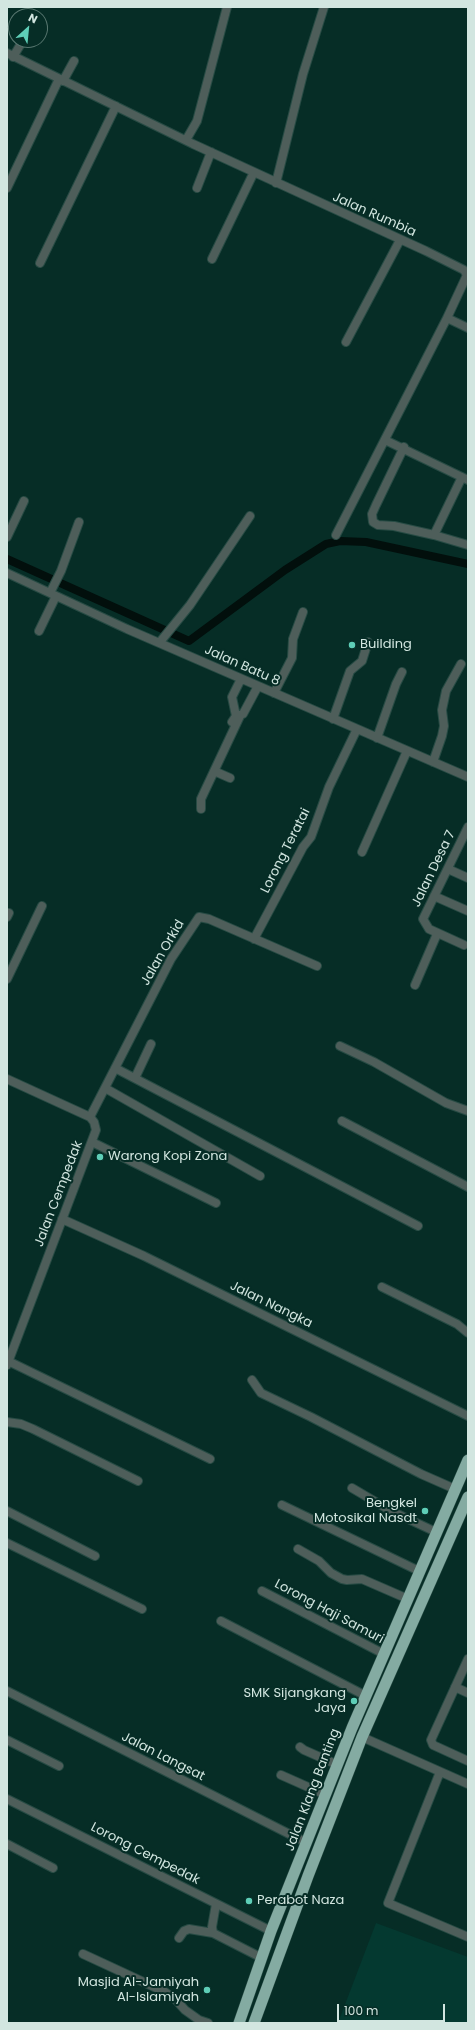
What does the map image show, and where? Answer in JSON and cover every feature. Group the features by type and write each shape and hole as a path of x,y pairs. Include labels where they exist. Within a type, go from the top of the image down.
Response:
{"highway":[{"name":"Jalan Klang Banting","path":"239,2023 272,1931 366,1696 468,1460"},
{"name":"Jalan Klang Banting","path":"254,2023 305,1883 362,1737 468,1497"}],"street":[{"path":"186,140 197,121 227,7"},
{"path":"276,183 303,74 324,7"},
{"name":"Jalan Rumbia","path":"10,55 276,183 460,267 467,275 447,318 336,535"},
{"path":"7,188 61,80 74,61"},
{"path":"40,263 116,106"},
{"path":"197,188 211,152"},
{"path":"212,259 254,172"},
{"path":"346,342 400,240"},
{"path":"447,318 468,328"},
{"path":"385,440 404,447 465,479 434,535"},
{"path":"404,447 376,505 371,520 375,524 394,526 434,535 468,545"},
{"path":"7,537 24,501"},
{"path":"160,642 176,624 208,580 218,562 250,516"},
{"path":"39,631 79,522"},
{"name":"Jalan Batu 8","path":"8,574 53,592 241,679 468,777"},
{"path":"274,693 292,658 294,634 303,612"},
{"path":"333,719 350,671 362,661 368,642"},
{"path":"433,762 443,731 442,710 446,691 461,664"},
{"path":"377,738 396,684 402,672"},
{"path":"201,809 201,799 238,716 232,697 241,679"},
{"path":"222,744 238,716 246,708 258,686"},
{"name":"Lorong Teratai","path":"254,939 317,824 329,787 357,729"},
{"path":"362,852 407,751"},
{"path":"214,771 230,778"},
{"name":"Jalan Desa 7","path":"464,946 429,929 424,919 448,869 465,842 468,827"},
{"path":"448,869 468,878"},
{"path":"434,896 468,911"},
{"path":"7,979 42,906"},
{"name":"Jalan Orkid","path":"90,1117 171,959 196,918 209,918 317,966"},
{"path":"414,985 437,934"},
{"path":"135,1078 151,1044"},
{"path":"340,1046 374,1062 446,1103 468,1111"},
{"path":"115,1068 418,1226"},
{"path":"7,1079 90,1117"},
{"path":"105,1088 260,1176"},
{"name":"Jalan Cempedak","path":"8,1363 92,1142 96,1126 90,1117"},
{"path":"342,1121 468,1187"},
{"path":"92,1142 216,1203"},
{"name":"Jalan Nangka","path":"62,1219 144,1256 468,1416"},
{"path":"382,1287 457,1324 468,1333"},
{"path":"8,1363 210,1459"},
{"path":"252,1380 261,1393 338,1430 421,1474 455,1489"},
{"path":"7,1422 21,1424 138,1481"},
{"path":"352,1488 391,1511 436,1532"},
{"path":"282,1505 419,1571"},
{"path":"7,1511 96,1556"},
{"path":"7,1543 142,1608"},
{"path":"298,1550 319,1561 331,1573 342,1579 362,1579 408,1599"},
{"name":"Lorong Haji Samuri","path":"262,1591 384,1654"},
{"path":"221,1621 366,1696"},
{"path":"468,1659 431,1740 433,1745 468,1761"},
{"path":"455,1687 468,1693"},
{"name":"Jalan Langsat","path":"7,1691 307,1843"},
{"path":"362,1737 468,1784"},
{"path":"7,1740 59,1766"},
{"path":"300,1747 338,1765"},
{"path":"440,1772 388,1903 468,1938"},
{"path":"281,1775 326,1795"},
{"name":"Lorong Cempedak","path":"7,1799 272,1931"},
{"path":"7,1844 53,1868"},
{"path":"213,1933 212,1927 216,1904"},
{"path":"179,1938 189,1929 213,1933 262,1958"},
{"path":"83,1954 165,1992 176,2000 185,2010 199,2020 208,2023"}],"shaded area":[{"path":"376,1923 468,1957 468,2023 338,2023"}],"waterway":[{"path":"7,559 189,641 285,570 326,544 340,541 366,542 468,564"}],"place":[{"name":"Building","path":"352,645"},
{"name":"Warong Kopi Zona","path":"100,1157"},
{"name":"Bengkel Motosikal Nasdt","path":"425,1511"},
{"name":"SMK Sijangkang Jaya","path":"354,1701"},
{"name":"Perabot Naza","path":"249,1901"},
{"name":"Masjid Al-Jamiyah Al-Islamiyah","path":"207,1990"}]}
